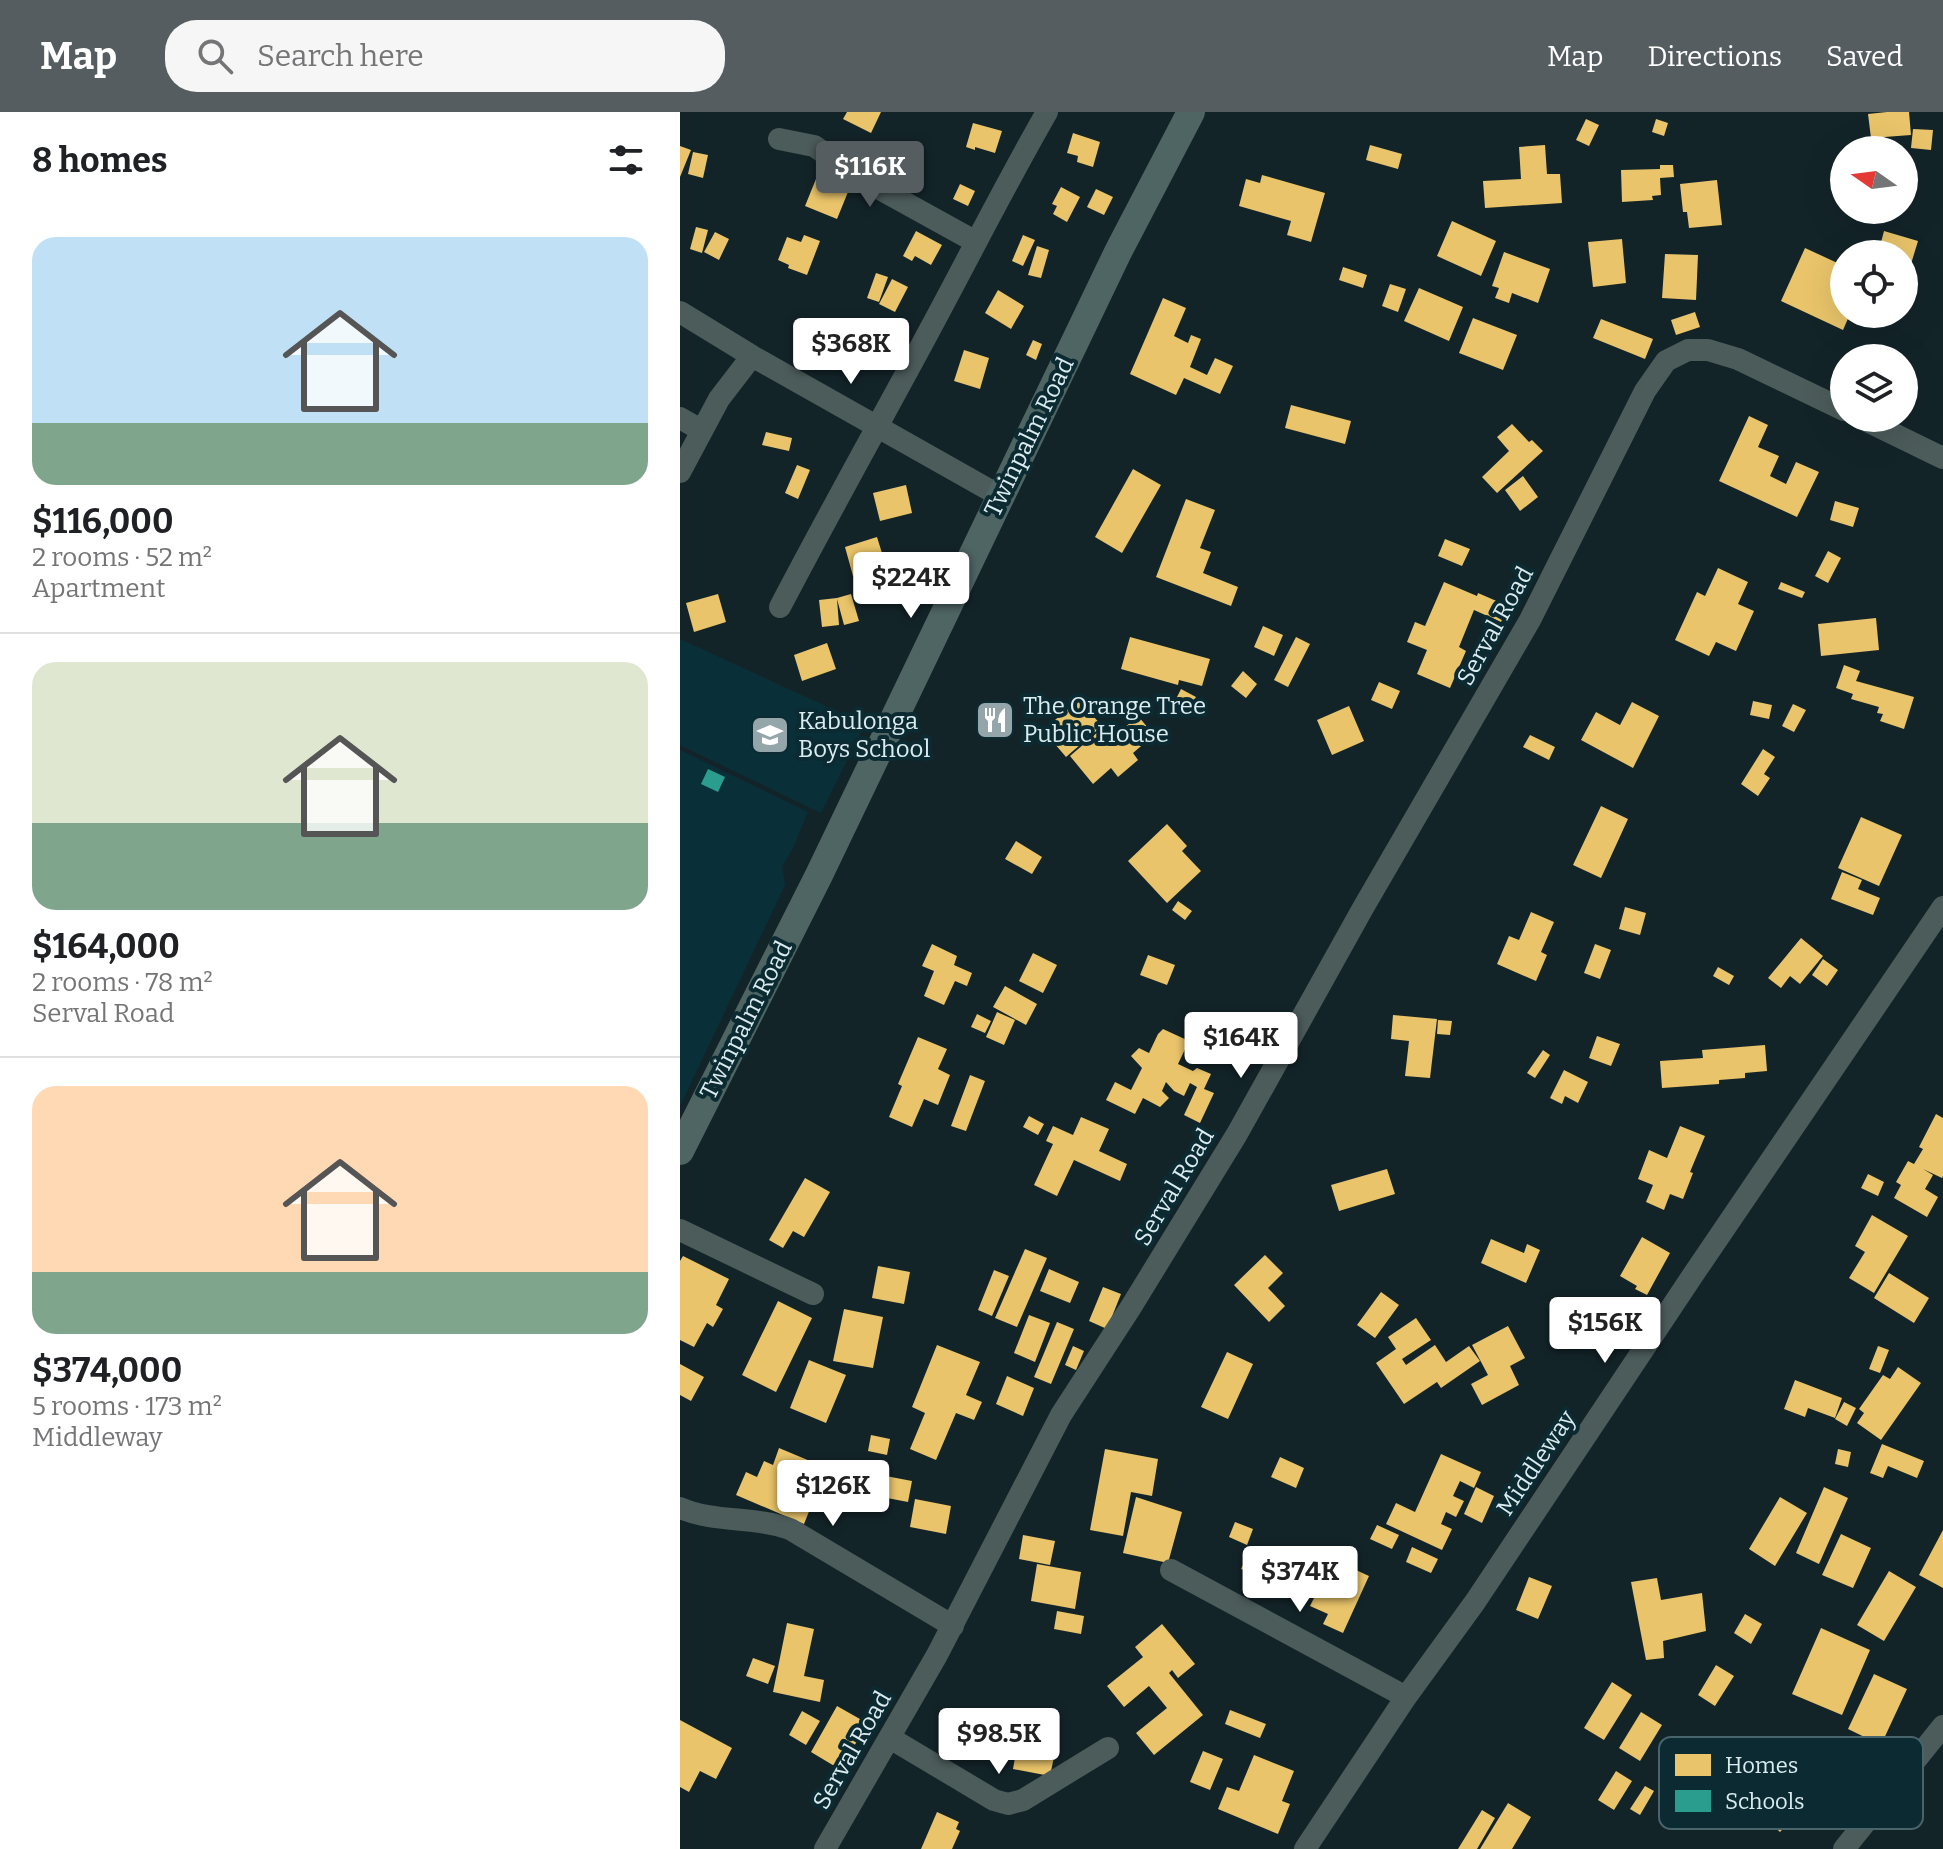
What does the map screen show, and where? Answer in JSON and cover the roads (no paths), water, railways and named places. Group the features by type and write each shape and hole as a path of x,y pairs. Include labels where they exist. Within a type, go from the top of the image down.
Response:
{"main road":[{"name":"Twinpalm Road","path":"680,1151 819,875 1118,252 1191,112"}],"street":[{"path":"780,607 1047,112"},
{"path":"779,139 814,146 871,184 976,242"},
{"path":"680,312 1000,496"},
{"name":"Serval Road","path":"825,1849 953,1626 1061,1415 1237,1134 1363,908 1523,633 1645,391 1666,361 1688,350 1708,350 1738,359 1830,403"},
{"path":"680,472 719,399 752,356"},
{"path":"680,418 701,430"},
{"path":"1890,432 1943,458"},
{"name":"Middleway","path":"1305,1849 1943,907"},
{"path":"680,1230 813,1294"},
{"path":"680,1508 702,1515 773,1523 790,1529 953,1626"},
{"path":"1171,1570 1406,1697"},
{"path":"1923,1751 1943,1726"},
{"path":"890,1738 994,1800 1008,1804 1023,1800 1108,1748"},
{"path":"1844,1849 1860,1829"}],"place":[{"name":"The Orange Tree Public House","path":"995,720"},
{"name":"Kabulonga Boys School","path":"770,735"}]}
